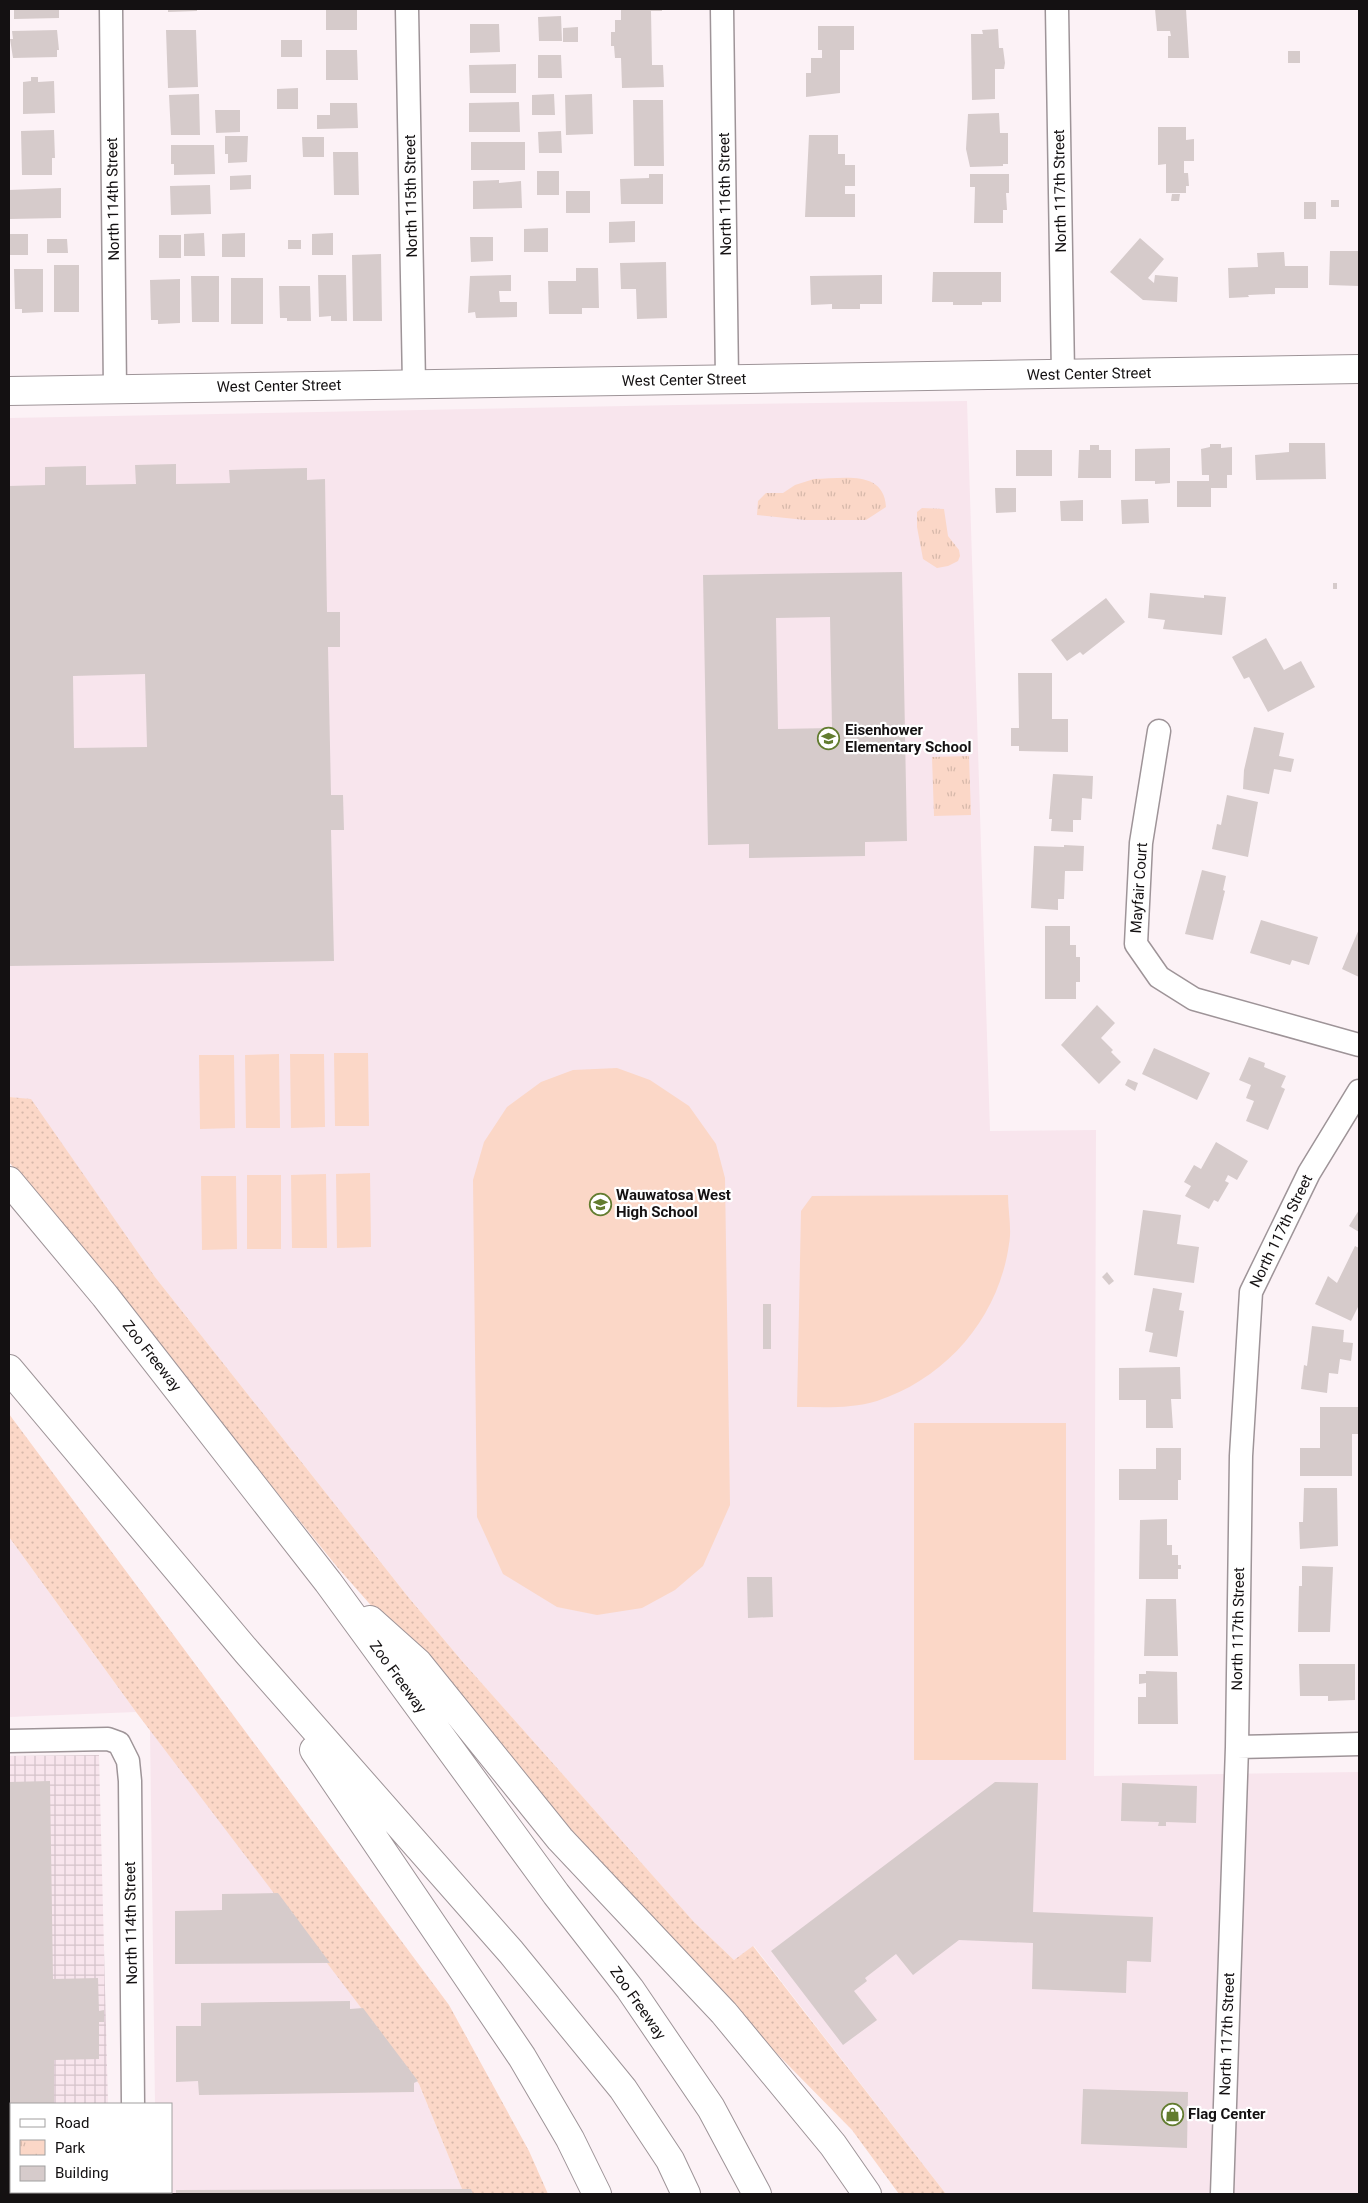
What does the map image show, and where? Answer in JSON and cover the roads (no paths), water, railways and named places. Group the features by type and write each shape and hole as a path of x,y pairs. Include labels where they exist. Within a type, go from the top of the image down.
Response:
{"main road":[{"name":"West Center Street","path":"9,391 1359,369"},
{"name":"Zoo Freeway","path":"9,1181 111,1304 328,1582 556,1894 630,1989 711,2108 757,2194"},
{"path":"9,1369 247,1652 511,1952 617,2081 670,2160 686,2194"},
{"path":"328,1582 418,1663 560,1838 724,2013 833,2145 867,2194"},
{"path":"247,1652 522,2057 570,2139 597,2194"}],"street":[{"name":"North 114th Street","path":"110,9 115,390"},
{"name":"North 115th Street","path":"407,9 414,384"},
{"name":"North 116th Street","path":"722,9 727,379"},
{"name":"North 117th Street","path":"1057,9 1063,374"},
{"name":"Mayfair Court","path":"1159,731 1141,843 1136,944 1159,977 1194,998 1359,1045"},
{"name":"North 117th Street","path":"1222,2194 1237,1747 1241,1456 1251,1292 1309,1173 1359,1092"},
{"name":"North 114th Street","path":"9,1741 108,1739 120,1744 128,1761 130,1781 133,2103"},
{"path":"1237,1747 1359,1744"}],"place":[{"name":"Eisenhower Elementary School","path":"829,739"},
{"name":"Wauwatosa West High School","path":"600,1204"},
{"name":"Flag Center","path":"1172,2114"}]}
